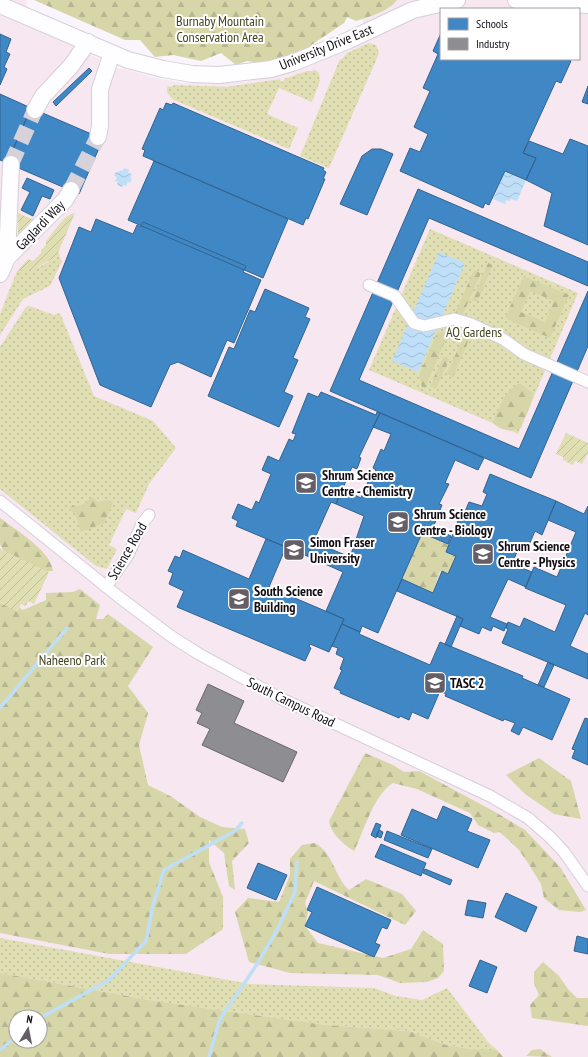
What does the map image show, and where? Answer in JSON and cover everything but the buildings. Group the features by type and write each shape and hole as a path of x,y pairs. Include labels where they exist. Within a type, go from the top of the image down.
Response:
{"street":[{"name":"University Drive East","path":"0,5 100,47 155,68 192,74 246,74 295,62 350,40 413,10 456,0"},
{"path":"516,0 588,6"},
{"path":"35,110 43,96 71,66 100,47"},
{"path":"98,137 100,126 100,47"},
{"name":"Gaglardi Way","path":"0,274 7,258 11,164"},
{"name":"Gaglardi Way","path":"7,258 65,200 71,190"},
{"path":"369,285 395,296 414,323 424,326 454,320 471,324 503,339 524,354 588,382"},
{"name":"South Campus Road","path":"0,501 106,587 172,637 199,654 282,698 490,796 515,810 550,837 573,863 588,886"},
{"name":"Science Road","path":"106,587 128,555 142,524 149,516"}],"shaded area":[{"name":"Simon Fraser University","path":"0,0 26,0 30,26 68,43 118,69 124,69 151,77 182,83 216,83 244,82 272,77 307,67 365,40 362,11 372,0 588,0 588,1057 0,1057"}],"green space":[{"name":"Burnaby Mountain Conservation Area","path":"34,0 397,0 384,10 367,18 356,21 347,17 344,23 307,48 264,64 247,61 236,65 221,53 201,61 173,55 155,57 140,40 125,40"},
{"path":"369,43 376,45 379,53 329,168 300,156 340,59 342,59 347,53"},
{"path":"314,69 319,73 320,81 312,102 279,88 267,114 298,128 289,149 174,100 167,92 168,86 170,87 175,85 227,87 280,79 281,82 284,81 284,79 307,71 313,71"},
{"path":"18,213 34,220 19,235 18,234"},
{"path":"75,213 58,253 60,254 59,256 33,269 17,271 28,259 33,261 41,253 41,250 46,245 46,241 62,221 70,214"},
{"name":"AQ Gardens","path":"430,229 578,293 518,434 369,370"},
{"path":"59,256 62,261 50,286 23,299 0,335 0,314 17,271 41,266"},
{"path":"488,263 493,265 477,302 472,300"},
{"path":"474,270 481,273 462,316 455,313"},
{"path":"524,276 569,295 550,338 505,318","holes":["530,291 554,301 545,322 521,312"]},
{"path":"29,306 54,315 60,313 94,396 153,421 176,448 149,484 136,513 126,509 109,545 117,549 107,569 96,566 0,489 0,347 26,307"},
{"path":"449,331 425,389 422,387 419,375 437,333"},
{"path":"465,333 471,335 453,377 447,374"},
{"path":"443,357 449,359 436,389 430,386"},
{"path":"520,383 533,393 530,407 521,428 510,430 499,428 493,423 500,405 506,395"},
{"path":"566,433 588,443 588,453 582,464 575,461 573,465 563,460 563,457 556,454"},
{"path":"92,497 98,502 107,500 113,503 104,523 87,530 80,530 76,515 69,509 73,505 81,506"},
{"path":"0,518 40,549 51,563 53,571 41,571 7,559 0,544"},
{"path":"422,533 449,545 446,552 456,556 448,574 440,571 433,593 402,579"},
{"path":"0,549 49,572 34,604 28,601 26,606 21,604 18,612 0,603"},
{"name":"Naheeno Park","path":"80,589 100,605 96,619 103,619 108,614 153,647 128,686 148,713 139,745 148,785 172,797 200,817 222,827 245,829 249,843 232,861 235,890 229,886 224,853 209,840 209,862 223,897 223,929 186,954 109,954 0,933 0,601 9,602 23,610 46,600 46,593 73,592"},
{"path":"365,753 393,765 404,772 419,771 497,813 525,830 560,867 586,910 580,912 559,910 544,898 541,884 528,863 519,850 500,832 494,833 478,825 470,813 417,789 393,783 386,788 375,804 354,851 342,842 335,834 329,821"},
{"path":"539,758 571,781 581,819 554,814 525,794 506,775"},
{"path":"315,843 326,853 340,878 349,890 366,879 402,894 416,911 405,925 314,881 305,903 308,913 305,926 318,943 383,958 411,949 423,930 443,944 444,971 438,978 427,982 400,983 378,975 290,973 249,962 235,912 248,898 279,902 290,875 290,859 302,845"},
{"path":"0,938 250,984 374,988 396,996 422,1000 447,988 488,1042 497,1050 475,1050 446,1045 409,1031 326,1025 155,1001 0,973"},
{"path":"543,962 559,976 568,989 577,998 588,998 588,1026 532,1018 530,1005 539,995 534,983 534,972"},
{"path":"0,973 155,1001 326,1025 409,1031 446,1045 475,1050 497,1050 503,1057 0,1057"},
{"path":"540,1049 552,1057 526,1056 532,1050"}],"water":[{"path":"124,168 129,170 128,173 132,174 130,178 132,178 130,183 128,182 126,186 123,185 122,187 117,185 118,182 115,181 117,177 114,176 116,172 118,173 120,170 123,171"},
{"path":"505,171 526,180 517,201 511,199 510,201 506,200 505,204 493,199"},
{"path":"439,252 465,263 418,372 392,361"}],"waterway":[{"path":"0,708 67,628"},
{"path":"48,1014 109,980 146,941 153,905 164,870 235,831 242,823"},
{"path":"209,1057 220,1019 256,966 277,930 295,892 297,862"},
{"path":"0,1050 8,1044"}],"tunnel":[{"path":"11,164 35,110"},
{"path":"71,190 98,137"}],"place":[{"name":"Shrum Science Centre - Chemistry","path":"306,483"},
{"name":"Shrum Science Centre - Biology","path":"398,522"},
{"name":"Simon Fraser University","path":"294,550"},
{"name":"Shrum Science Centre - Physics","path":"483,554"},
{"name":"South Science Building","path":"239,599"},
{"name":"TASC 2","path":"435,683"}]}
